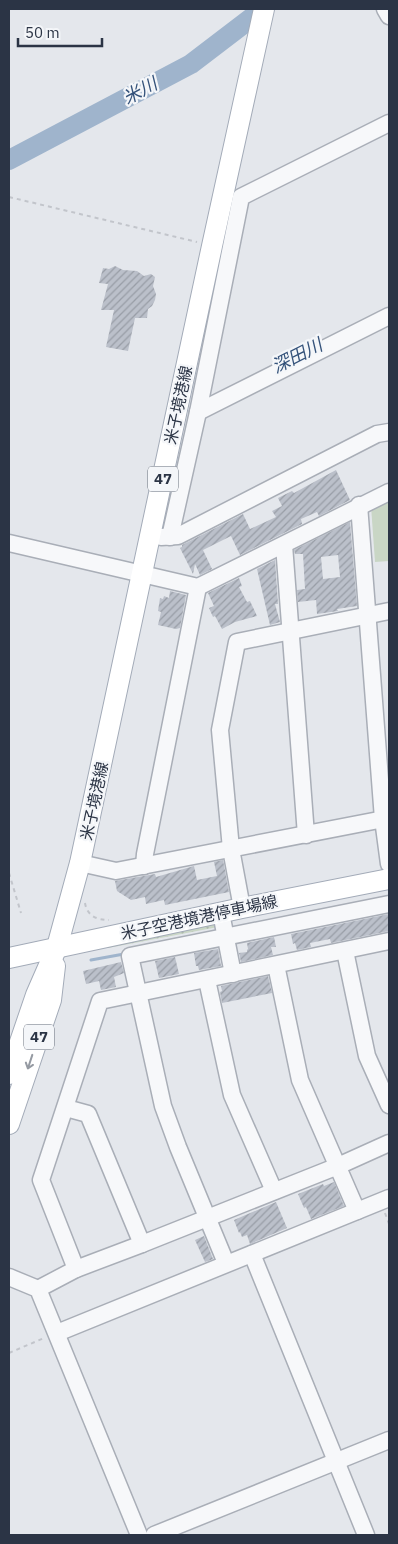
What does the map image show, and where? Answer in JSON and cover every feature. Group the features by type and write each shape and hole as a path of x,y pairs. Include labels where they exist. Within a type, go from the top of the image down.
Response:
{"main road":[{"name":"米子境港線","path":"9,1074 36,995 57,947 80,863 142,575 160,538 212,246 264,9"},
{"name":"米子空港境港停車場線","path":"9,958 242,908 389,879"},
{"name":"米子境港線","path":"9,1124 51,1000 57,947"}],"street":[{"path":"385,9 389,16"},
{"path":"389,123 241,197 198,412 160,538 178,536 377,434 389,432"},
{"path":"198,412 389,316"},
{"path":"9,542 198,587 389,492"},
{"path":"360,505 367,616 389,864"},
{"path":"284,545 306,834"},
{"path":"144,866 198,587"},
{"path":"242,908 231,849 220,730 238,642 290,633 389,611"},
{"path":"80,863 116,871 386,819"},
{"path":"226,1263 163,1106 130,956 389,904"},
{"path":"221,913 234,974"},
{"path":"76,1269 41,1180 100,1001 389,941"},
{"path":"345,951 367,1056 389,1105"},
{"path":"276,965 300,1080 357,1211"},
{"path":"207,980 232,1095 274,1191"},
{"path":"66,1108 88,1114 142,1244"},
{"path":"38,1288 76,1269 338,1166 389,1143"},
{"path":"57,1333 389,1198"},
{"path":"252,1254 366,1535"},
{"path":"9,1277 38,1288 139,1535"},
{"path":"154,1535 389,1440"}],"path":[{"path":"9,196 212,246"},
{"path":"9,873 21,913"},
{"path":"84,899 86,908 92,916 100,920 111,920"},
{"path":"9,1352 57,1333"}],"green space":[{"path":"389,496 389,561 375,562 371,506"},
{"path":"216,922 218,927 108,948 107,944"}],"building":[{"path":"115,266 123,270 137,271 144,276 151,274 155,277 153,286 156,294 155,300 148,309 147,318 135,318 128,351 106,347 114,310 101,310 108,284 99,283 103,268 109,269"},
{"path":"336,470 350,500 319,516 317,512 301,519 302,524 240,555 231,536 203,550 212,569 200,575 195,564 193,574 180,548 182,545 243,514 250,529 276,517 272,511 282,506 278,498 292,491 294,493"},
{"path":"350,522 357,606 317,614 316,600 298,602 297,590 305,589 303,554 295,554 294,550","holes":["338,555 340,577 323,579 321,557"]},
{"path":"275,560 278,604 275,604 280,622 270,625 257,569"},
{"path":"239,578 242,586 239,587 247,602 250,601 257,616 235,622 222,629 209,608 214,606 208,593"},
{"path":"170,591 186,595 180,628 176,629 158,625 161,612 158,611 160,598 163,599 164,596 169,598"},
{"path":"223,860 229,892 165,905 164,900 146,904 145,897 131,900 117,891 115,881 155,874 156,877 194,866 197,880 217,876 214,862"},
{"path":"389,914 389,931 331,943 330,939 310,943 311,947 297,950 295,943 293,944 291,934"},
{"path":"274,937 276,947 271,947 273,955 241,962 239,953 247,952 247,943"},
{"path":"218,949 221,966 199,970 198,966 196,966 194,953"},
{"path":"175,957 179,974 159,978 155,961"},
{"path":"121,962 124,973 114,977 116,987 101,990 99,981 86,984 83,971"},
{"path":"268,976 272,993 222,1003 221,986"},
{"path":"334,1182 344,1206 311,1219 298,1194 323,1184 324,1186"},
{"path":"276,1202 287,1228 250,1244 247,1235 242,1237 239,1233 234,1220"},
{"path":"204,1236 213,1259 205,1262 195,1240"}],"waterway":[{"name":"米川","path":"9,160 191,64 263,9"},
{"path":"91,960 124,954"}],"water label":[{"name":"深田川","path":"297,356"}]}
